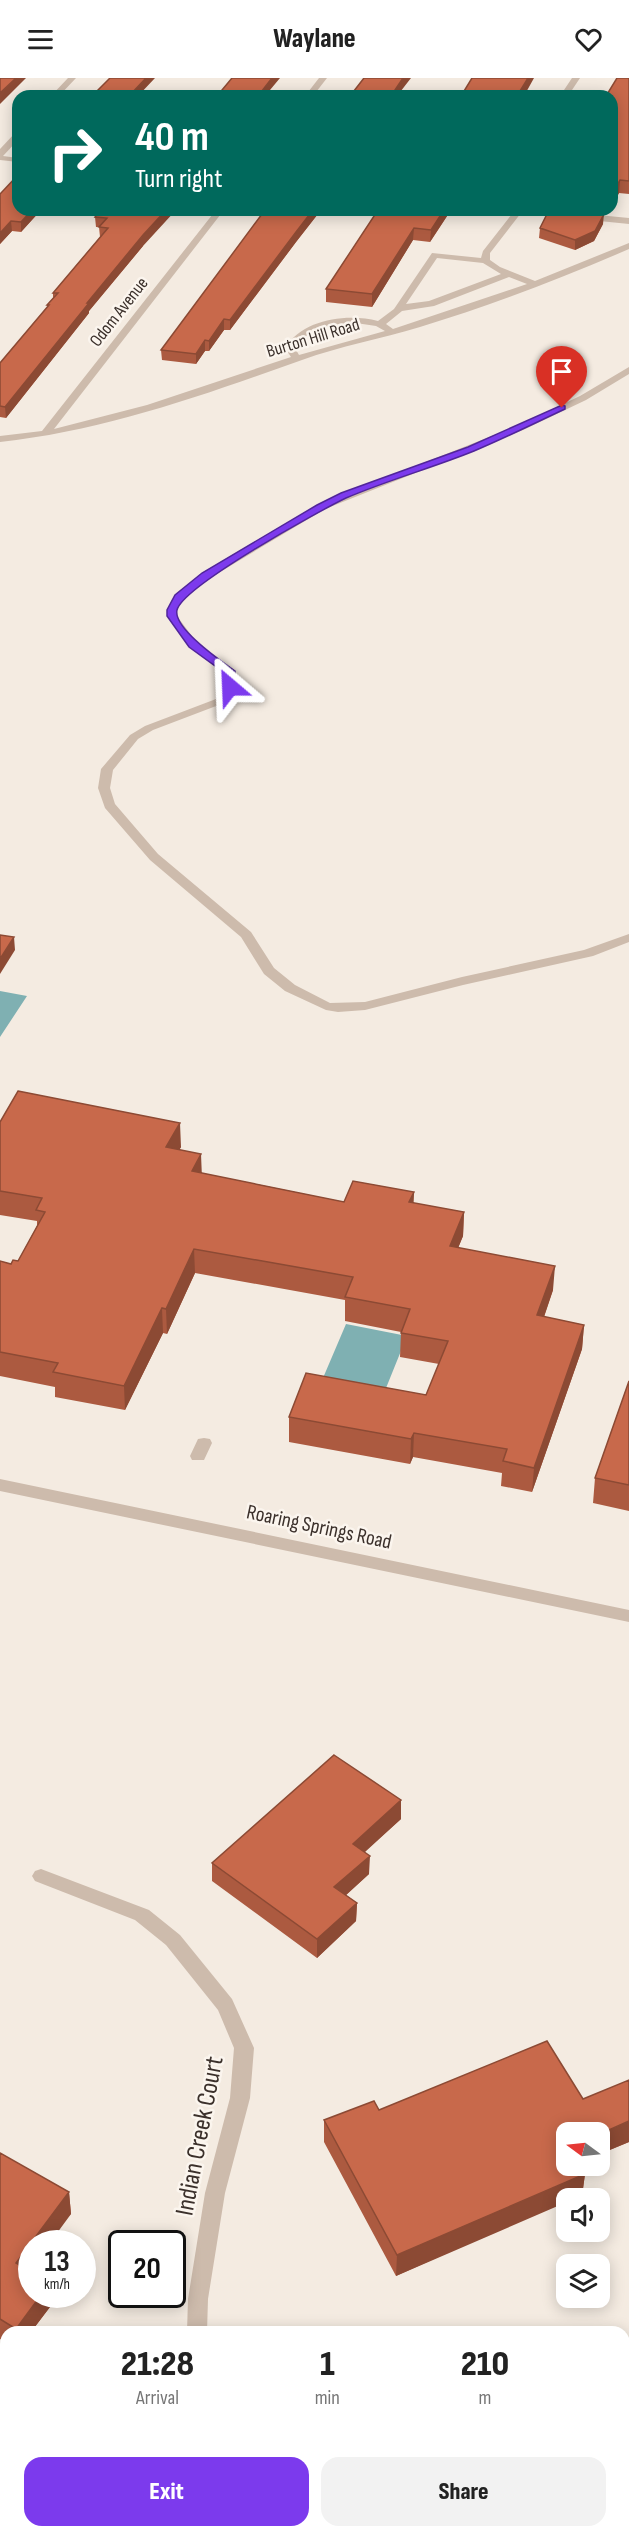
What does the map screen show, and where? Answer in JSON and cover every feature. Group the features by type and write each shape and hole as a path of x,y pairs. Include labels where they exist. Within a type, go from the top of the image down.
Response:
{"street":[{"path":"61,90 72,78"},
{"path":"314,90 323,78"},
{"path":"0,156 12,142"},
{"name":"Odom Avenue","path":"45,434 215,216"},
{"path":"485,261 486,253 514,216"},
{"path":"579,216 629,221"},
{"name":"Burton Hill Road","path":"0,439 80,428 138,412 297,358 392,332 537,285 629,246"},
{"path":"381,323 400,308 435,255 485,261 537,285"},
{"path":"400,308 431,304 510,274"},
{"path":"297,358 290,348 297,337 327,325 365,319 381,323 392,332"},
{"path":"629,370 584,398 520,428 321,507 206,576 179,597 172,610 172,616 193,645 231,673 230,687 220,701 149,728 134,737 107,769 104,788 109,805 154,856 246,935 269,971 290,988 326,1006 338,1008 365,1006 462,981 588,953 629,938"},
{"name":"Roaring Springs Road","path":"0,1485 629,1616"},
{"name":"Indian Creek Court","path":"40,1876 141,1915 173,1940 225,2005 244,2048 240,2098 215,2193 198,2299 197,2326"}],"water":[{"path":"0,991 27,996 0,1037"},
{"path":"346,1324 407,1336 382,1398 320,1385"}],"building":[{"path":"0,78 16,78 0,93"},
{"path":"110,78 146,78 135,90 98,90"},
{"path":"232,78 272,78 263,90 222,90"},
{"path":"364,78 403,78 395,90 355,90"},
{"path":"472,78 528,78 521,90 465,90"},
{"path":"617,78 629,78 629,181 620,180 618,184 618,90 610,90"},
{"path":"12,181 12,216 26,216 21,222 11,221 0,233 0,194"},
{"path":"160,216 87,303 89,303 5,407 0,406 0,363 58,293 53,293 108,228 99,227 107,218 95,217"},
{"path":"261,216 308,216 230,320 224,319 209,341 205,340 196,354 161,350"},
{"path":"374,216 440,216 431,230 414,228 372,294 326,289"},
{"path":"546,216 603,216 595,231 575,240 540,228"},
{"path":"0,935 14,937 0,959"},
{"path":"18,1091 180,1123 166,1147 201,1154 192,1171 344,1202 353,1181 414,1192 409,1202 464,1212 450,1246 555,1266 537,1315 584,1325 534,1468 503,1461 507,1449 414,1433 411,1439 289,1417 306,1373 426,1395 448,1341 401,1333 410,1309 345,1297 353,1277 194,1249 166,1309 162,1308 124,1386 53,1372 58,1363 0,1352 0,1261 11,1264 13,1260 18,1261 45,1212 36,1210 42,1198 0,1191 0,1122"},
{"path":"629,1381 629,1485 595,1478"},
{"path":"334,1755 401,1800 353,1844 370,1856 334,1887 357,1903 317,1939 212,1863"},
{"path":"547,2041 583,2099 629,2080 629,2121 610,2130 610,2122 556,2122 556,2176 580,2176 397,2255 324,2120 374,2101 379,2110"},
{"path":"0,2153 69,2192 41,2230 18,2230 18,2260 16,2263 18,2264 18,2308 31,2308 18,2326 11,2326 0,2319"}],"route":[{"path":"230,687 231,673 193,645 172,616 172,610 179,597 206,576 345,495 471,448 562,408"}]}
